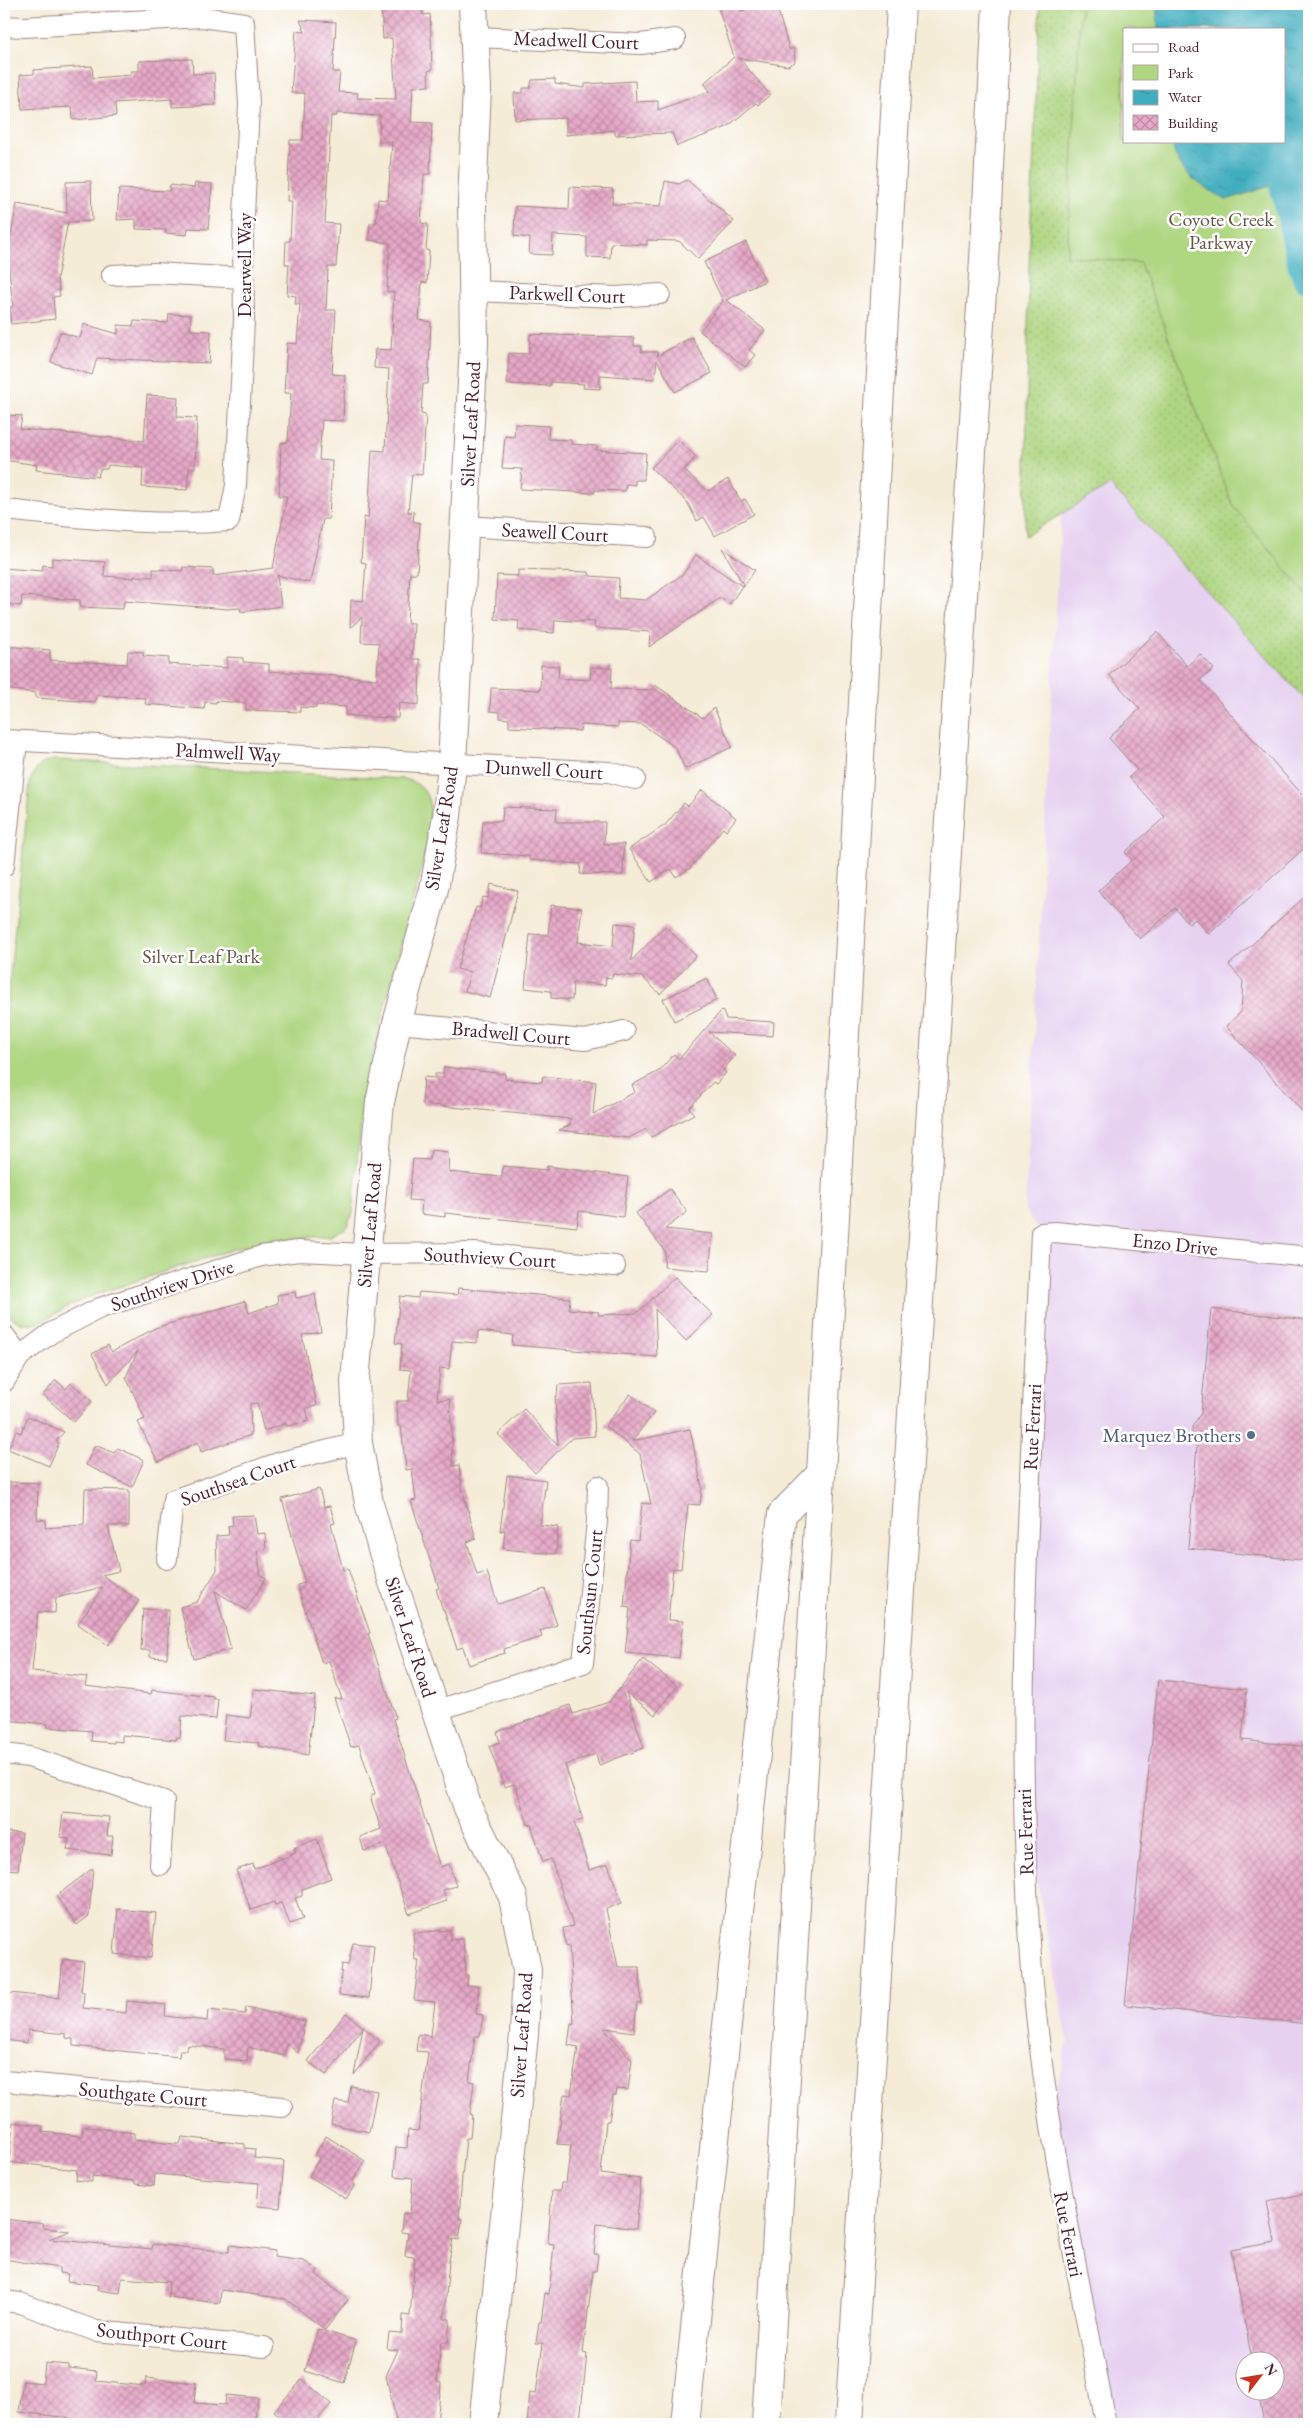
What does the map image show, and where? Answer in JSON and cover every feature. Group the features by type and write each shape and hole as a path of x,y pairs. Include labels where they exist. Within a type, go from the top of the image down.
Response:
{"main road":[{"name":"Silver Leaf Road","path":"473,4 477,88 472,202 474,344 452,764 447,816 434,890 397,1023 380,1102 355,1381 358,1444 369,1503 382,1549 468,1808 513,1897 527,1970 524,2035 483,2424"},
{"path":"766,2424 821,1474 901,4"},
{"path":"850,2424 982,287 997,4"},
{"path":"684,2424 706,2233 744,1848 782,1514 821,1474"}],"street":[{"name":"Dearwell Way","path":"4,26 24,28 202,17 244,23 249,104 243,278 244,320 236,485 229,521 196,524 4,510"},
{"name":"Meadwell Court","path":"475,37 641,44 676,39"},
{"path":"112,275 154,273 243,278"},
{"name":"Parkwell Court","path":"474,291 616,297 660,294"},
{"name":"Seawell Court","path":"464,526 647,537"},
{"path":"4,866 10,740"},
{"name":"Palmwell Way","path":"10,740 452,764"},
{"name":"Dunwell Court","path":"452,764 609,772 635,779"},
{"name":"Bradwell Court","path":"397,1023 586,1040 624,1031"},
{"name":"Enzo Drive","path":"1041,1233 1055,1232 1309,1257"},
{"name":"Rue Ferrari","path":"1041,1233 1024,1638 1024,1819 1030,1945 1055,2153 1106,2424"},
{"name":"Southview Drive","path":"4,1382 20,1356 51,1334 100,1308 261,1256 299,1251 366,1254"},
{"name":"Southview Court","path":"366,1254 475,1253 615,1266"},
{"path":"4,1335 20,1356"},
{"name":"Southsea Court","path":"167,1559 173,1500 281,1462 358,1444"},
{"name":"Southsun Court","path":"435,1711 583,1663 597,1521 598,1486"},
{"path":"4,1754 29,1757 164,1801 160,1865"},
{"name":"Southgate Court","path":"4,2081 282,2107"},
{"name":"Southport Court","path":"4,2301 20,2303 96,2331 264,2348"}],"shaded area":[{"path":"1110,485 1309,704 1309,2424 1106,2424 1049,2118 1068,2040 1024,1819 1041,1233 1025,1211 1061,514"}],"green space":[{"path":"1040,4 1309,4 1309,704 1110,485 1025,536 1029,265"},
{"name":"Coyote Creek Parkway","path":"1081,4 1309,4 1309,597 1233,506 1140,263 1067,256"},
{"name":"Silver Leaf Park","path":"57,760 404,779 420,786 426,795 430,805 430,823 421,870 371,1061 361,1126 353,1213 346,1228 330,1236 281,1239 237,1248 97,1294 71,1305 39,1323 21,1323 8,1315 4,1308 4,1034 30,782 34,773 43,763"}],"water":[{"path":"1156,4 1309,4 1309,169 1283,182 1226,200 1199,183 1184,170 1174,152 1172,142 1286,142 1286,28 1158,28"}],"building":[{"path":"381,4 422,4 423,15 430,14 432,70 428,71 429,86 413,87 411,122 432,123 430,174 424,174 421,223 428,224 426,250 429,251 427,283 422,282 419,320 431,322 428,384 423,384 421,414 426,415 422,475 412,474 408,512 414,512 413,521 420,523 417,573 410,573 407,623 414,623 412,659 420,659 419,705 399,703 398,718 367,717 345,715 346,707 316,705 316,708 300,707 300,712 246,710 246,703 216,701 216,703 205,702 204,709 145,704 146,698 98,695 95,702 36,698 36,693 4,689 4,646 50,650 50,660 127,664 128,651 143,652 143,656 169,658 168,664 227,668 227,657 243,658 243,662 269,664 269,671 377,679 379,643 361,642 362,617 350,628 351,600 363,601 366,563 361,562 364,517 368,518 372,450 385,451 389,369 374,368 375,349 391,350 394,292 387,292 390,243 369,240 370,223 376,223 378,199 388,200 392,142 379,142 380,116 337,113 337,116 331,116 325,223 339,224 336,267 328,267 326,310 336,310 332,374 345,375 343,421 322,420 319,460 332,461 329,519 323,519 310,583 277,575 281,606 241,612 240,608 228,609 124,601 123,609 80,607 80,600 22,596 21,606 4,604 4,568 42,571 43,565 52,566 52,558 105,562 104,576 134,578 134,576 153,577 153,569 182,571 183,567 213,569 213,576 273,568 287,496 279,496 281,443 288,442 291,393 284,393 287,343 297,344 300,304 295,304 296,296 287,295 289,264 285,264 286,241 290,241 292,201 287,201 290,140 303,140 305,93 291,93 296,31 305,32 300,20 336,22 333,72 340,72 338,92 358,93 357,98 396,99 392,38 383,39"},
{"path":"717,4 739,4 741,11 765,4 776,4 789,49 794,49 795,62 788,66 739,58 770,95 758,105 756,103 727,127 677,146 672,133 615,135 615,130 566,135 566,118 515,120 514,93 523,93 523,88 530,88 532,80 555,79 555,84 585,88 585,84 635,81 636,102 658,101 658,110 710,91 704,83 734,57"},
{"path":"192,59 193,74 214,73 216,105 172,107 172,99 115,103 116,116 73,120 72,107 22,109 20,75 34,74 34,70 92,66 93,78 131,75 131,71 139,71 139,61"},
{"path":"687,180 734,221 698,259 679,241 647,240 647,245 611,243 610,258 587,257 587,237 553,235 552,255 529,254 530,238 514,236 515,206 569,209 570,187 613,189 612,204 661,206 665,181 679,184"},
{"path":"91,181 92,221 68,222 57,278 60,296 53,297 55,319 11,324 9,307 13,307 8,262 4,261 4,244 9,245 17,204 67,213 66,182"},
{"path":"195,183 212,184 208,229 188,228 187,235 165,233 166,230 136,229 136,219 117,220 119,189 169,191 170,185 194,188"},
{"path":"746,242 765,281 726,300 765,330 749,350 755,355 745,367 700,331 723,301 704,262"},
{"path":"169,314 191,315 190,330 211,331 209,363 97,358 92,375 51,362 60,332 80,338 84,324 118,334 118,325 133,326 134,321 168,323"},
{"path":"530,334 634,338 634,346 642,346 641,352 658,352 657,356 692,337 712,373 675,392 657,360 655,379 600,375 600,389 583,388 584,384 551,382 550,386 507,384 509,353 529,354"},
{"path":"147,395 178,397 177,417 197,418 195,468 189,468 187,490 142,487 143,468 108,465 107,469 100,469 98,477 36,470 37,465 4,460 5,415 22,416 20,429 144,441"},
{"path":"515,424 549,426 548,439 571,440 571,444 597,446 597,450 646,453 644,480 635,480 635,485 626,484 625,491 595,490 594,493 520,489 522,469 502,468 505,436 514,437"},
{"path":"678,440 696,457 684,470 708,491 728,479 741,501 745,499 754,514 715,536 704,517 697,521 687,502 651,468"},
{"path":"722,548 755,570 744,586"},
{"path":"696,555 742,586 730,604 720,598 649,647 650,632 594,628 595,622 555,620 554,633 518,630 519,621 495,619 497,575 518,576 518,570 589,572 590,576 619,578 618,598 646,600 683,574"},
{"path":"1157,632 1187,666 1200,654 1214,669 1200,680 1309,802 1309,844 1209,934 1195,919 1189,924 1175,908 1140,939 1098,891 1132,860 1125,852 1165,817 1129,777 1137,770 1109,738 1140,709 1109,675"},
{"path":"541,665 559,666 558,678 590,680 591,667 612,668 611,689 651,690 655,685 703,718 714,708 732,747 685,769 675,747 641,724 618,723 618,727 581,725 580,731 509,727 509,719 500,718 500,712 490,711 491,688 540,690"},
{"path":"702,790 736,818 726,831 723,828 689,869 676,877 671,869 651,882 629,849 665,825 684,803 688,806"},
{"path":"503,807 557,809 556,822 605,822 604,844 624,844 623,875 580,874 581,864 529,860 529,856 481,853 483,821 502,821"},
{"path":"491,884 518,891 490,998 465,991 470,972 457,969 476,907 480,908 483,897 488,898"},
{"path":"1309,893 1309,1119 1226,1026 1241,1012 1243,981 1229,965"},
{"path":"551,905 582,908 578,942 613,946 615,923 635,925 631,961 665,926 696,956 660,994 642,977 613,974 612,978 606,977 605,985 573,982 572,1000 551,998 551,991 525,988 530,934 548,935"},
{"path":"707,978 717,1000 674,1021 663,999"},
{"path":"722,1010 726,1019 774,1022 773,1036 709,1032 735,1056 723,1070 726,1073 716,1084 713,1082 689,1108 694,1114 651,1137 646,1129 629,1138 559,1130 570,1125 571,1119 422,1104 424,1077 435,1078 435,1074 443,1074 444,1067 505,1074 505,1079 542,1082 543,1076 596,1082 593,1114 635,1092 632,1085 659,1071 674,1054 679,1059"},
{"path":"431,1150 448,1152 449,1172 502,1177 503,1166 547,1170 547,1166 628,1177 623,1217 579,1211 577,1227 445,1213 445,1217 421,1214 422,1201 409,1200 413,1159 429,1160"},
{"path":"670,1189 687,1212 665,1229 713,1234 709,1271 664,1267 665,1251 636,1213"},
{"path":"675,1277 713,1315 686,1341 655,1309 657,1357 512,1345 513,1335 478,1331 477,1343 452,1341 449,1369 440,1368 437,1400 450,1399 453,1466 459,1465 462,1488 476,1539 467,1542 477,1575 487,1572 498,1604 545,1589 557,1625 540,1631 542,1637 504,1649 505,1653 469,1665 463,1647 457,1649 443,1610 436,1589 439,1588 411,1501 416,1500 412,1469 406,1470 401,1426 398,1426 397,1401 408,1401 411,1370 400,1369 402,1344 395,1343 400,1296 418,1298 419,1292 457,1295 458,1288 570,1298 569,1309 599,1312 598,1315 637,1313"},
{"path":"295,1292 296,1298 315,1294 321,1332 302,1335 317,1406 306,1408 309,1421 287,1426 286,1423 264,1431 257,1403 250,1404 251,1435 201,1452 198,1442 158,1462 138,1422 145,1419 126,1377 138,1351 108,1384 92,1354 108,1345 112,1352 155,1328 245,1301 249,1313 278,1303 277,1295"},
{"name":"Marquez Brothers","path":"1211,1309 1309,1320 1309,1561 1188,1548 1197,1447 1192,1437 1192,1427 1201,1413"},
{"path":"56,1380 66,1389 71,1383 92,1401 74,1422 43,1395"},
{"path":"592,1383 595,1436 572,1438 535,1473 498,1434 524,1409 558,1445 555,1396 557,1396 558,1385"},
{"path":"630,1394 654,1413 632,1441 690,1429 702,1488 700,1505 688,1504 681,1569 673,1568 668,1620 683,1621 679,1658 625,1653 630,1608 624,1607 630,1540 638,1541 642,1503 651,1504 640,1454 605,1426"},
{"path":"28,1416 64,1432 56,1441 59,1443 49,1466 8,1449 16,1431 21,1433"},
{"path":"95,1445 114,1453 118,1448 144,1460 132,1487 86,1465"},
{"path":"507,1475 546,1480 540,1525 558,1527 556,1554 503,1549 505,1530 500,1531"},
{"path":"10,1482 38,1483 37,1519 46,1520 45,1528 84,1525 85,1489 129,1490 129,1526 108,1526 119,1571 102,1575 139,1601 108,1645 78,1624 103,1587 56,1598 55,1613 38,1612 32,1671 87,1677 85,1686 151,1694 152,1690 214,1697 213,1699 218,1699 216,1719 182,1716 180,1738 177,1737 176,1740 122,1735 122,1742 114,1741 114,1743 91,1741 92,1731 47,1727 48,1724 4,1720 4,1492 10,1492"},
{"path":"319,1489 324,1507 330,1506 335,1523 331,1524 343,1570 348,1569 370,1633 368,1634 396,1718 393,1719 440,1867 449,1864 456,1886 443,1890 447,1901 409,1914 385,1844 364,1851 360,1837 381,1829 370,1796 375,1794 359,1745 351,1747 334,1698 342,1699 329,1661 322,1663 297,1585 305,1583 282,1499"},
{"path":"254,1515 257,1534 265,1533 266,1550 257,1551 261,1575 266,1578 246,1610 215,1591 231,1649 194,1659 180,1607 197,1602 217,1570 216,1536 229,1535 228,1526 233,1525 232,1516"},
{"path":"143,1609 169,1610 167,1658 150,1657 150,1650 141,1650"},
{"path":"643,1659 677,1686 655,1715 626,1692 644,1748 599,1765 596,1754 565,1765 583,1820 574,1822 589,1870 608,1864 622,1903 606,1909 618,1967 639,1967 641,2003 637,2003 634,2032 604,2028 632,2060 628,2090 617,2089 616,2095 613,2095 609,2121 606,2121 601,2174 641,2179 636,2229 597,2224 594,2254 598,2254 596,2271 593,2271 583,2353 587,2354 580,2420 553,2417 550,2424 527,2424 530,2393 536,2394 543,2343 536,2343 539,2322 541,2322 545,2293 549,2294 554,2244 548,2243 552,2191 560,2191 561,2183 566,2183 571,2145 557,2144 564,2094 571,2095 578,2047 568,2045 571,2023 574,2024 569,1945 566,1946 563,1928 573,1926 551,1859 543,1862 531,1824 528,1825 515,1784 504,1787 489,1746 500,1742 497,1732 570,1705 573,1714 609,1702"},
{"path":"1158,1680 1247,1689 1242,1740 1309,1747 1309,2024 1125,2005"},
{"path":"254,1689 315,1696 308,1755 258,1746 259,1743 223,1740 226,1715 250,1718"},
{"path":"63,1813 109,1817 107,1836 113,1836 111,1855 67,1850 69,1838 60,1837"},
{"path":"4,1832 22,1833 18,1870 4,1869"},
{"path":"317,1839 331,1878 302,1889 302,1896 295,1898 303,1919 290,1924 281,1903 275,1905 274,1902 251,1910 236,1870 253,1864 254,1869 296,1853 294,1848"},
{"path":"93,1868 89,1916 77,1925 56,1896"},
{"path":"118,1909 156,1913 151,1958 114,1954"},
{"path":"450,1930 450,1940 463,1939 466,1975 468,1975 467,1985 479,1986 476,2014 483,2015 480,2036 475,2036 469,2081 474,2082 470,2115 472,2115 470,2138 466,2138 462,2177 459,2218 462,2219 459,2240 453,2239 449,2261 444,2319 450,2319 448,2342 441,2342 437,2382 441,2383 437,2424 397,2424 386,2376 398,2350 387,2349 389,2333 402,2334 403,2315 410,2316 415,2257 405,2256 408,2233 401,2232 403,2213 410,2214 413,2178 394,2176 396,2147 407,2148 408,2130 418,2131 428,2052 416,2051 418,2034 431,2036 435,2002 414,2000 419,1960 415,1960 413,1933"},
{"path":"353,1943 374,1945 369,1998 339,1995 342,1964 348,1965"},
{"path":"63,1959 84,1962 81,1992 84,1992 83,2008 126,2013 127,2001 166,2005 165,2016 207,2021 208,2010 245,2014 246,2007 305,2021 298,2053 287,2044 284,2056 248,2047 247,2061 224,2059 224,2049 188,2045 187,2050 180,2050 179,2057 73,2046 73,2039 66,2038 66,2034 28,2030 27,2043 4,2040 9,1993 59,1998"},
{"path":"346,2013 380,2041 354,2075 363,2028 326,2075 308,2061"},
{"path":"351,2086 377,2091 369,2132 331,2124 335,2101 348,2103"},
{"path":"13,2122 43,2126 42,2132 82,2136 83,2126 134,2133 134,2139 173,2144 180,2144 182,2137 245,2144 245,2148 255,2149 254,2158 284,2161 280,2208 257,2206 259,2183 155,2174 154,2186 135,2184 135,2181 92,2176 92,2182 76,2180 77,2170 9,2162"},
{"path":"326,2136 365,2161 352,2183 355,2185 346,2199 309,2176 320,2157 315,2154"},
{"path":"1309,2193 1309,2424 1264,2424 1260,2400 1286,2400 1286,2350 1250,2350 1231,2250 1275,2242 1267,2201"},
{"path":"4,2219 44,2224 43,2228 70,2231 49,2239 152,2249 153,2244 229,2252 230,2245 275,2251 274,2257 304,2261 318,2270 316,2274 348,2300 325,2330 286,2299 221,2290 220,2303 168,2297 169,2282 122,2278 120,2293 97,2290 98,2285 67,2281 68,2274 59,2273 59,2268 4,2259"},
{"path":"318,2329 356,2341 344,2383 305,2371"},
{"path":"45,2363 68,2365 68,2368 97,2371 96,2381 145,2386 146,2378 196,2383 194,2403 225,2405 226,2395 258,2398 254,2424 99,2424 69,2421 70,2418 19,2412 23,2381 43,2383"},
{"path":"302,2379 331,2404 314,2424 289,2424 274,2411"}],"waterway":[{"path":"1277,142 1309,275"}],"place":[{"name":"Marquez Brothers","path":"1251,1435"}]}
